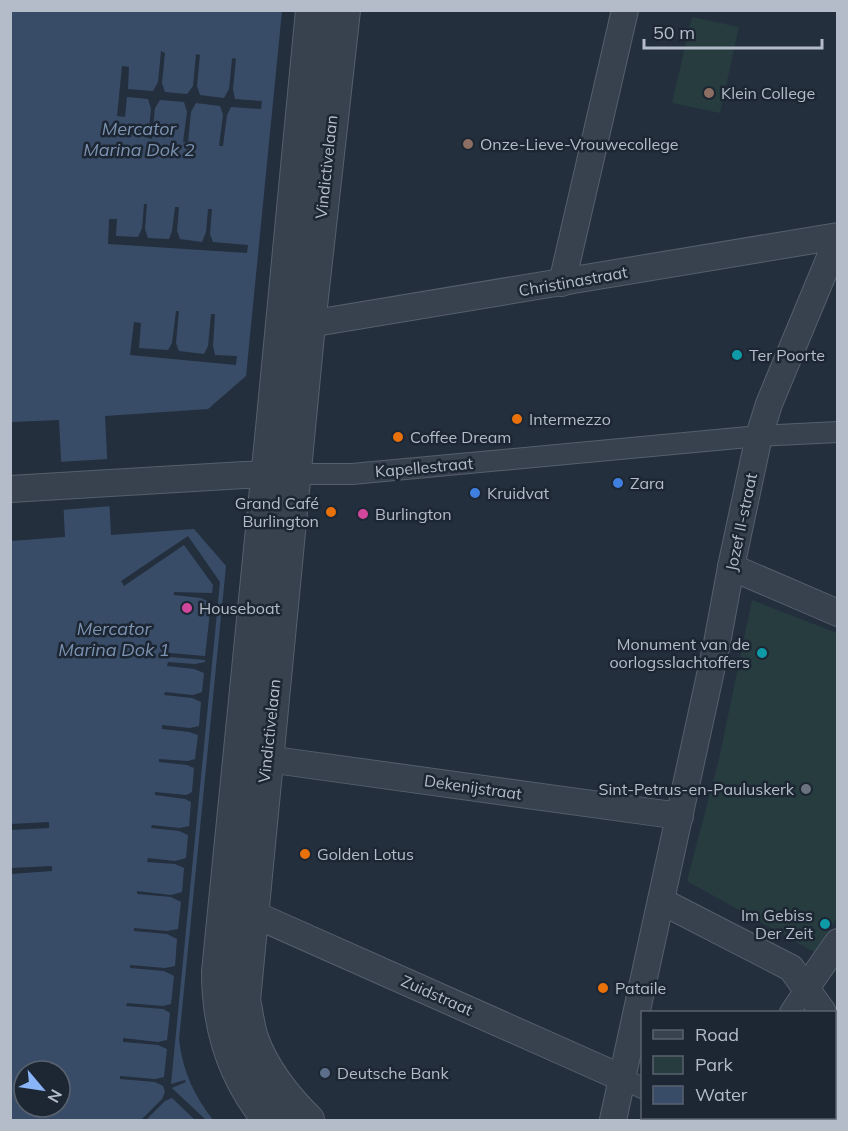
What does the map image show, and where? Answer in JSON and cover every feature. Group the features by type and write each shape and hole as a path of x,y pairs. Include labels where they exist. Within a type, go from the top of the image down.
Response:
{"street":[{"name":"Vindictivelaan","path":"308,1120 293,1106 270,1074 252,1038 244,1000 267,759 281,474 296,322 312,10"},
{"name":"Vindictivelaan","path":"296,322 344,10"},
{"path":"562,283 625,10"},
{"name":"Christinastraat","path":"296,322 562,283 837,237"},
{"name":"Jozef II-straat","path":"643,1011 661,901 759,436 769,404 837,237"},
{"name":"Kapellestraat","path":"10,489 281,474 352,474 759,436 837,432"},
{"name":"Vindictivelaan","path":"269,1120 242,1081 232,1057 218,1000 218,972 238,758 281,474"},
{"path":"731,567 837,613"},
{"name":"Dekenijstraat","path":"267,759 680,816"},
{"path":"661,901 791,968 822,1011"},
{"name":"Zuidstraat","path":"251,913 632,1083"},
{"path":"791,1011 837,942"},
{"name":"Jozef II-straat","path":"613,1120 632,1083 641,1027"}],"green space":[{"path":"692,17 739,27 720,113 672,103"},
{"path":"752,600 837,633 837,918 814,952 687,881 719,759"}],"water":[{"path":"11,11 282,11 246,376 208,409 105,416 111,535 194,529 226,566 179,1040 190,1083 213,1120 11,1120 11,541 65,537 59,420 11,422"}],"pier":[{"path":"161,51 165,53 162,83 165,92 187,94 193,86 196,54 200,55 197,86 200,95 224,98 229,89 233,58 236,59 233,89 235,99 262,101 261,109 231,107 227,115 223,146 219,146 223,115 220,106 196,103 191,112 188,143 183,142 187,112 184,102 160,100 155,108 152,139 148,138 151,109 148,99 127,97 125,117 117,116 122,66 129,67 128,89 153,91 158,82"},
{"path":"144,204 147,204 145,229 148,238 169,239 175,207 179,207 177,231 180,239 202,242 206,232 208,209 212,209 210,234 213,242 248,245 247,253 108,244 109,219 117,219 116,236 138,237 142,228"},
{"path":"176,311 179,311 176,343 179,351 204,354 208,346 211,314 215,314 213,346 215,355 237,356 236,365 130,355 134,322 141,323 139,348 168,350 172,343"},
{"path":"108,459 112,506 61,510 58,462"},
{"path":"188,536 220,582 171,1084 185,1080 186,1082 172,1088 206,1120 195,1120 172,1098 165,1101 146,1120 141,1120 162,1099 165,1092 163,1086 155,1082 120,1079 120,1076 155,1079 164,1077 167,1049 158,1045 123,1042 123,1038 158,1042 167,1040 170,1013 163,1009 126,1006 127,1003 163,1006 171,1004 174,976 164,971 130,968 130,965 165,968 175,966 177,939 167,934 134,931 134,928 167,931 178,929 181,902 171,897 137,894 137,891 171,895 182,892 184,868 175,864 147,862 148,858 175,861 186,858 188,835 179,831 151,828 152,825 180,828 189,826 191,802 155,795 155,792 186,795 192,792 194,768 159,762 159,759 188,761 195,759 198,735 162,729 162,725 190,728 199,726 201,702 192,698 164,695 165,692 193,695 202,692 204,673 194,669 167,666 168,662 195,664 205,662 205,660 170,657 170,653 205,656 211,603 201,598 174,595 174,592 212,593 213,585 184,545 124,586 121,581"},
{"path":"49,822 49,828 11,830 11,824"},
{"path":"52,866 52,871 11,874 11,868"}],"place":[{"name":"Klein College","path":"709,93"},
{"name":"Onze-Lieve-Vrouwecollege","path":"468,144"},
{"name":"Ter Poorte","path":"737,355"},
{"name":"Intermezzo","path":"517,419"},
{"name":"Coffee Dream","path":"398,437"},
{"name":"Zara","path":"618,483"},
{"name":"Kruidvat","path":"475,493"},
{"name":"Grand Café Burlington","path":"331,512"},
{"name":"Burlington","path":"363,514"},
{"name":"Houseboat","path":"187,608"},
{"name":"Monument van de oorlogsslachtoffers","path":"762,653"},
{"name":"Sint-Petrus-en-Pauluskerk","path":"806,789"},
{"name":"Golden Lotus","path":"305,854"},
{"name":"Im Gebiss Der Zeit","path":"825,924"},
{"name":"Pataile","path":"603,988"},
{"name":"Deutsche Bank","path":"325,1073"}],"water label":[{"name":"Mercator Marina Dok 2","path":"139,139"},
{"name":"Mercator Marina Dok 1","path":"114,639"}]}
